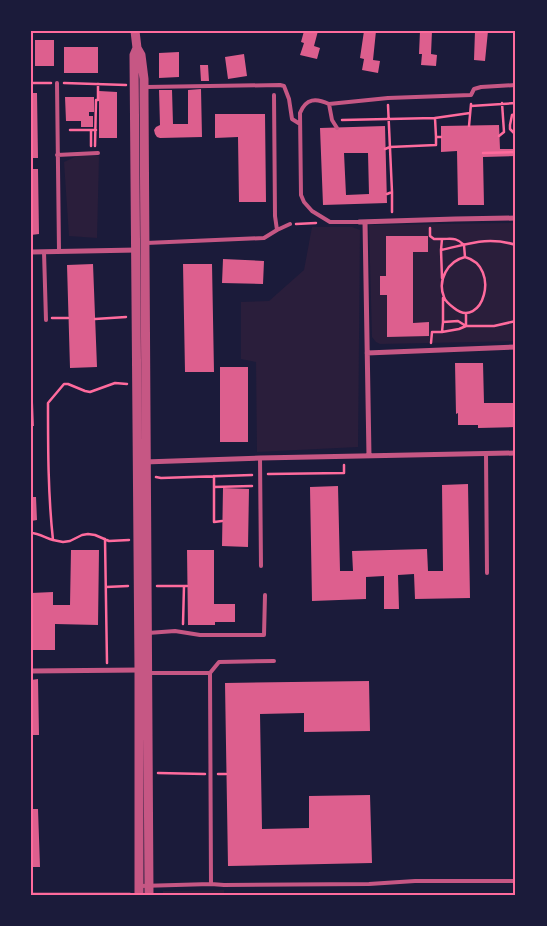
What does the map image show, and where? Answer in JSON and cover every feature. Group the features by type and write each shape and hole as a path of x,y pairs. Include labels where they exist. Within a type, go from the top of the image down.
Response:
{"street":[{"path":"135,31 137,48 141,55 144,87 140,231 141,411 137,462 142,482 148,633 143,651"},
{"path":"137,48 134,55 134,82 140,231"},
{"path":"359,222 516,218"},
{"path":"366,222 369,456"},
{"path":"31,252 140,247"},
{"path":"367,353 516,347"},
{"path":"141,411 146,462 142,482 144,890"},
{"path":"137,462 516,453"},
{"path":"31,671 107,670 143,672"}],"lane":[{"path":"134,82 140,82 144,87 284,86 289,99 292,119 300,124"},
{"path":"57,83 59,252"},
{"path":"359,222 330,222 312,211 304,202 301,195 300,112 306,103 312,100 321,100 329,104 388,98 471,95 474,89 481,87 516,85"},
{"path":"274,96 275,216 277,230"},
{"path":"329,104 332,120 337,128"},
{"path":"57,155 95,153"},
{"path":"140,247 264,238 290,224"},
{"path":"44,252 46,319"},
{"path":"486,454 487,573"},
{"path":"260,458 261,566"},
{"path":"148,633 175,631 200,635 264,634 265,596"},
{"path":"211,884 210,673 219,662 274,662"},
{"path":"143,672 210,673"},
{"path":"144,890 211,884 369,884 516,881"}],"path":[{"path":"31,83 129,85 134,82"},
{"path":"95,153 98,84"},
{"path":"470,126 471,95"},
{"path":"388,98 392,207"},
{"path":"499,136 504,132 502,103"},
{"path":"471,106 516,103"},
{"path":"332,120 435,118 470,114"},
{"path":"516,114 512,116 510,125 510,129 516,135"},
{"path":"385,149 390,147 436,145 435,118"},
{"path":"70,130 96,130"},
{"path":"91,130 95,153"},
{"path":"436,137 441,137"},
{"path":"483,153 516,152"},
{"path":"386,194 392,192"},
{"path":"430,220 430,236 434,239 459,240 464,245 465,257"},
{"path":"442,239 444,296 442,332"},
{"path":"441,250 475,241 503,241 516,245"},
{"path":"442,278 455,261 465,257 479,266 486,286 481,303 474,311 466,314 456,310 444,296"},
{"path":"466,314 466,326"},
{"path":"95,319 130,317"},
{"path":"46,319 68,318"},
{"path":"431,350 432,332 459,329 466,326 494,326 516,321"},
{"path":"443,322 458,322 466,326"},
{"path":"53,540 50,503 48,403 64,384 85,392 115,383 130,384"},
{"path":"214,476 214,522 222,521"},
{"path":"214,487 252,486"},
{"path":"31,533 63,542 88,534 109,541 132,540"},
{"path":"105,539 107,670"},
{"path":"106,587 132,586"},
{"path":"153,586 185,586 183,632"},
{"path":"154,773 226,774"},
{"path":"31,894 134,894"}],"shaded area":[{"path":"77,156 99,156 97,238 69,236 64,162"},
{"path":"516,223 516,341 380,344 376,342 372,337 369,225"},
{"path":"312,227 352,227 360,230 358,447 257,452 256,362 241,359 241,302 269,301 304,270"},
{"path":"224,890 224,895 163,895 163,891"}],"building":[{"path":"304,31 318,31 314,46 320,48 317,59 300,55 304,43 301,42"},
{"path":"364,31 376,31 373,60 380,61 378,73 362,70 364,59 360,58"},
{"path":"420,31 432,31 431,54 437,55 436,66 421,65 422,54 419,54"},
{"path":"475,31 488,31 485,61 474,60"},
{"path":"35,40 54,40 54,66 35,66"},
{"path":"64,47 98,47 98,73 64,73"},
{"path":"179,52 179,77 159,78 159,53"},
{"path":"244,54 247,76 228,79 225,57"},
{"path":"200,65 208,65 209,81 201,81"},
{"path":"201,89 202,137 157,137 154,130 160,125 159,90 172,90 173,124 188,124 188,90"},
{"path":"99,91 117,92 117,138 99,138"},
{"path":"31,93 37,93 38,158 31,158"},
{"path":"65,97 94,97 94,112 89,112 89,116 93,116 93,127 81,127 81,121 66,121"},
{"path":"215,114 265,114 266,202 239,202 238,137 215,138"},
{"path":"499,125 500,149 516,149 516,156 483,157 484,205 458,205 457,151 441,152 441,126"},
{"path":"385,126 387,203 323,205 320,128","holes":["344,153 368,153 369,194 346,195"]},
{"path":"31,169 38,169 39,234 31,235"},
{"path":"386,236 428,236 428,252 413,252 413,323 429,322 429,336 387,337 387,295 380,295 380,276 386,276"},
{"path":"223,259 264,261 263,284 222,283"},
{"path":"93,264 97,367 70,368 67,265"},
{"path":"183,264 212,264 214,372 185,372"},
{"path":"455,363 483,363 484,403 516,403 516,427 478,428 478,425 458,425"},
{"path":"220,367 248,367 248,442 220,442"},
{"path":"31,402 33,402 34,426 31,426"},
{"path":"468,484 470,598 415,599 414,574 398,575 399,609 384,609 384,576 366,577 366,599 312,601 310,487 338,486 340,571 353,571 352,551 427,549 428,571 443,571 442,485"},
{"path":"223,488 249,489 248,547 222,546"},
{"path":"31,497 36,497 37,520 31,521"},
{"path":"71,550 99,550 98,625 55,624 55,650 31,650 31,593 53,592 53,605 70,605"},
{"path":"187,550 214,550 214,604 235,604 235,622 215,622 215,625 188,625"},
{"path":"38,679 39,735 31,735 31,680"},
{"path":"369,681 370,731 304,732 304,713 260,714 262,829 309,828 309,796 370,795 372,863 228,866 225,683"},
{"path":"31,809 38,809 40,867 31,867"}]}
